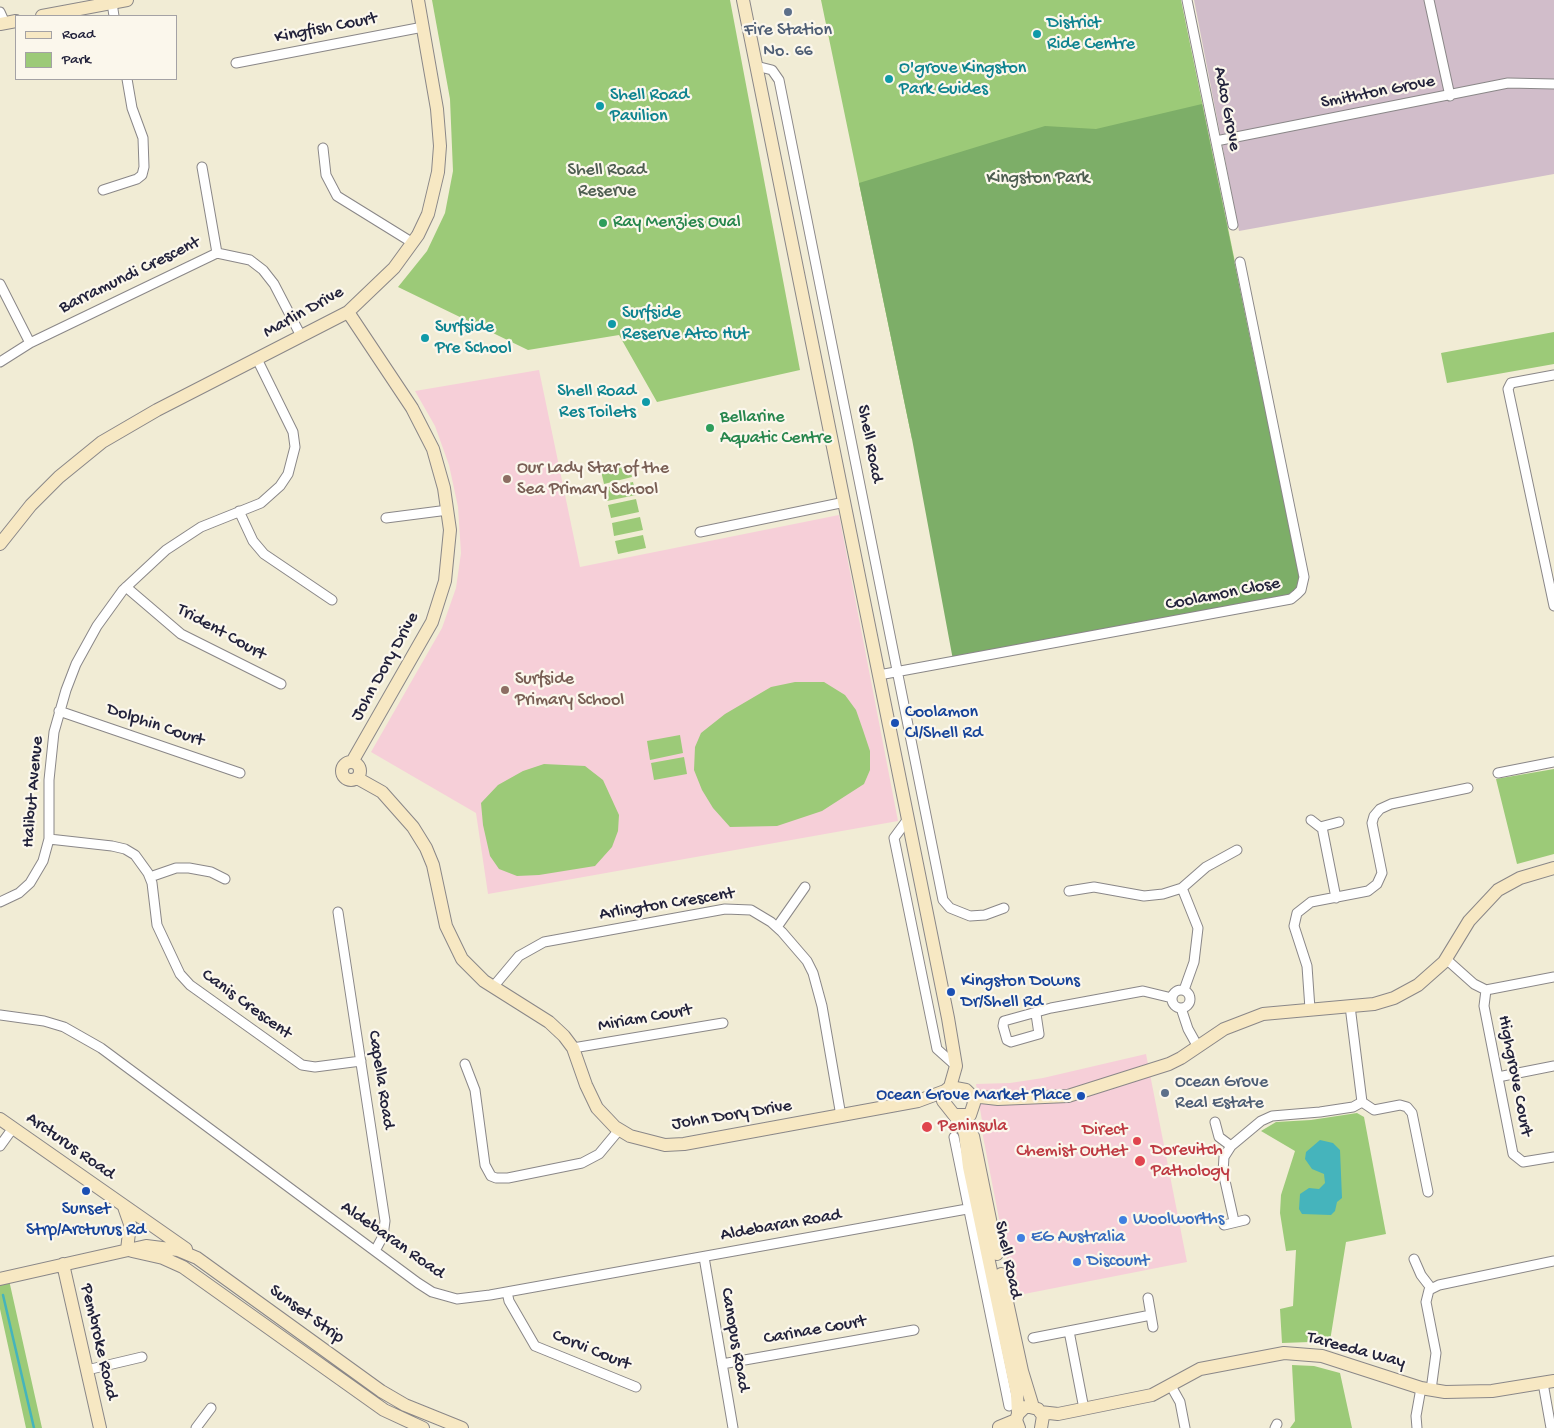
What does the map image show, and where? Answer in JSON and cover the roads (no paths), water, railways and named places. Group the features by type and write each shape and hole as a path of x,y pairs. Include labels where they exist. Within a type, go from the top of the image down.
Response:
{"street":[{"path":"47,15 127,0"},
{"name":"Marlin Drive","path":"0,544 31,505 59,477 102,442 157,410 348,312 385,279 413,243 428,214 434,194 440,146 437,109 418,0"},
{"name":"Shell Road","path":"743,0 948,1018 956,1066 943,1101 965,1134 969,1167 1000,1290 1022,1371 1043,1420 1042,1427"},
{"name":"Adco Grove","path":"1187,0 1233,225"},
{"name":"Smithton Grove","path":"1216,141 1450,96 1429,0"},
{"path":"112,3 114,15"},
{"name":"Kingfish Court","path":"236,63 423,27"},
{"name":"Shell Road","path":"756,66 772,70 779,80 927,828 943,900 950,908 970,916 985,915 1004,908"},
{"path":"103,190 137,180 142,175 144,166 143,138 132,108 126,80"},
{"path":"1450,96 1508,83 1554,84"},
{"path":"322,148 326,175 337,196 413,243"},
{"path":"202,167 217,253"},
{"name":"Barramundi Crescent","path":"0,362 30,343 217,253 250,260 263,270 274,284 301,336"},
{"name":"Coolamon Close","path":"879,675 1291,599 1301,590 1304,577 1240,262"},
{"path":"0,284 30,343"},
{"name":"John Dory Drive","path":"348,312 424,429 440,469 450,530 448,558 440,601 432,622 411,663 352,762 359,767 360,773 357,778 382,792 413,827 426,848 433,865 446,926 456,949 471,970 493,987 549,1022 573,1048 586,1085 597,1108 619,1130 646,1142 665,1145 684,1144 918,1102 948,1089"},
{"name":"Halibut Avenue","path":"0,902 19,893 30,883 44,861 48,839 51,754 59,711 86,644 126,587 148,565 173,545 202,527 260,503 280,486 293,461 295,447 288,418 257,359"},
{"path":"1554,375 1511,383 1508,390 1554,606"},
{"path":"700,532 845,502"},
{"path":"386,518 448,510"},
{"path":"239,511 253,541 264,554 332,600"},
{"name":"Trident Court","path":"126,587 181,634 281,684"},
{"name":"Dolphin Court","path":"59,711 240,773"},
{"path":"1498,773 1554,762"},
{"path":"1310,1008 1307,966 1296,933 1294,918 1296,913 1306,904 1368,891 1380,880 1381,865 1372,823 1374,816 1380,809 1392,804 1468,788"},
{"path":"1311,820 1322,827 1336,898"},
{"path":"1322,827 1339,822"},
{"path":"927,828 910,825 894,838 937,1049 956,1066"},
{"name":"Canis Crescent","path":"48,839 125,849 139,860 150,877 157,925 180,974 190,985 302,1065 316,1067 360,1062"},
{"path":"1069,891 1094,888 1154,896 1182,888 1206,867 1237,850"},
{"path":"150,877 176,868 189,868 211,872 225,879"},
{"path":"948,1089 998,1099 1068,1096 1169,1064 1224,1029 1263,1014 1310,1008 1374,1004 1394,998 1418,985 1446,959 1469,921 1498,890 1520,878 1554,868"},
{"path":"777,927 805,887"},
{"path":"1182,888 1198,928 1194,962 1184,990"},
{"name":"Arlington Crescent","path":"493,987 519,956 544,942 739,908 751,910 777,927 807,961 818,988 841,1116"},
{"name":"Capella Road","path":"338,912 385,1221 383,1236 376,1251"},
{"path":"1446,959 1474,984 1486,990 1554,977"},
{"path":"1181,1008 1175,1006 1172,998 1175,992 1184,990"},
{"path":"1181,1008 1190,1002 1190,996 1184,990"},
{"name":"Highgrove Court","path":"1486,990 1484,1006 1516,1158 1523,1162 1554,1157"},
{"path":"1036,1014 1051,1008 1138,991 1172,998"},
{"path":"1350,1006 1362,1102 1374,1110 1400,1105 1407,1107 1412,1113 1428,1192"},
{"path":"1181,1008 1188,1029 1198,1047"},
{"name":"Aldebaran Road","path":"0,1015 44,1020 64,1027 101,1048 418,1283 444,1296 471,1299 967,1209"},
{"name":"Shell Road","path":"948,1018 961,1058 969,1093 972,1130 1017,1394 1014,1419"},
{"name":"Miriam Court","path":"573,1048 723,1023"},
{"path":"465,1064 474,1090 485,1165 491,1176 508,1178 582,1163 599,1154 619,1130"},
{"path":"1498,1077 1554,1066"},
{"path":"972,1113 998,1099"},
{"name":"John Dory Drive","path":"918,1102 951,1112 972,1113"},
{"path":"1234,1221 1223,1172 1224,1158 1230,1146 1261,1121 1272,1116 1320,1112 1353,1106 1362,1102"},
{"name":"Arcturus Road","path":"0,1119 197,1258"},
{"path":"1215,1122 1219,1137 1230,1146"},
{"path":"0,1146 13,1128"},
{"name":"Shell Road","path":"954,1137 967,1209 1014,1419"},
{"name":"Arcturus Road","path":"120,1204 130,1221 127,1250"},
{"path":"1224,1225 1234,1221 1245,1220"},
{"name":"Sunset Strip","path":"0,1278 127,1250 156,1246 178,1250 197,1258 381,1391 405,1405 462,1428"},
{"name":"Sunset Strip","path":"127,1250 162,1258 183,1267 384,1410 423,1428"},
{"name":"Canopus Road","path":"704,1257 733,1428"},
{"path":"1414,1259 1421,1274 1431,1288"},
{"path":"1417,1428 1416,1416 1436,1353 1426,1302 1427,1293 1431,1288 1554,1261"},
{"name":"Pembroke Road","path":"63,1264 100,1428"},
{"name":"Corvi Court","path":"507,1292 509,1301 535,1346 636,1386"},
{"path":"1148,1298 1153,1327"},
{"path":"1033,1338 1151,1315"},
{"name":"Carinae Court","path":"722,1364 914,1330"},
{"path":"1069,1331 1084,1409"},
{"name":"Tareeda Way","path":"1042,1427 1051,1419 1068,1413 1152,1395 1200,1370 1284,1353 1322,1356 1426,1389 1470,1392 1548,1382"},
{"path":"87,1370 142,1357"},
{"path":"1548,1382 1552,1428"},
{"path":"1171,1386 1180,1402 1185,1428"},
{"path":"196,1428 211,1408"},
{"path":"998,1428 1014,1419 1025,1408 1037,1409"},
{"name":"Tareeda Way","path":"1037,1409 1058,1414 1068,1413"}],"water":[{"path":"1320,1140 1333,1143 1340,1150 1342,1198 1337,1202 1335,1211 1331,1215 1302,1214 1299,1209 1300,1194 1309,1188 1319,1189 1325,1183 1324,1174 1312,1169 1305,1159 1306,1152"}],"waterway":[{"path":"3,1295 34,1428"}],"place":[{"name":"Fire Station No. 66","path":"788,12"},
{"name":"District Ride Centre","path":"1037,34"},
{"name":"O'grove Kingston Park Guides","path":"889,79"},
{"name":"Shell Road Pavilion","path":"600,106"},
{"name":"Ray Menzies Oval","path":"603,223"},
{"name":"Surfside Reserve Atco Hut","path":"612,324"},
{"name":"Surfside Pre School","path":"425,338"},
{"name":"Shell Road Res Toilets","path":"646,402"},
{"name":"Bellarine Aquatic Centre","path":"710,428"},
{"name":"Our Lady Star of the Sea Primary School","path":"507,479"},
{"name":"Surfside Primary School","path":"505,690"},
{"name":"Coolamon Cl/Shell Rd","path":"895,723"},
{"name":"Kingston Downs Dr/Shell Rd","path":"951,992"},
{"name":"Ocean Grove Real Estate","path":"1165,1093"},
{"name":"Ocean Grove Market Place","path":"1081,1096"},
{"name":"Peninsula","path":"927,1127"},
{"name":"Direct Chemist Outlet","path":"1137,1141"},
{"name":"Dorevitch Pathology","path":"1140,1161"},
{"name":"Sunset Strp/Arcturus Rd","path":"86,1191"},
{"name":"Woolworths","path":"1123,1220"},
{"name":"EG Australia","path":"1021,1238"},
{"name":"Discount","path":"1077,1262"}],"park label":[{"name":"Kingston Park","path":"1038,179"},
{"name":"Shell Road Reserve","path":"607,181"}]}
